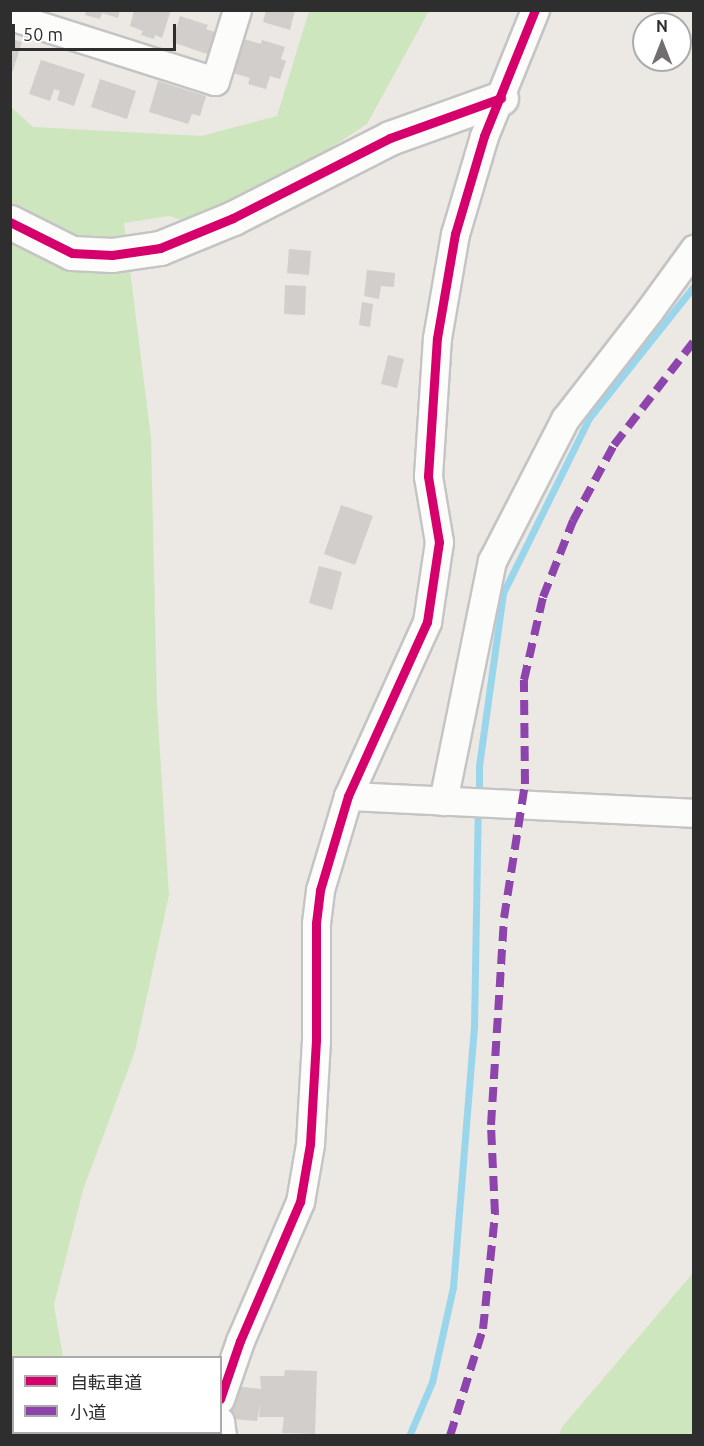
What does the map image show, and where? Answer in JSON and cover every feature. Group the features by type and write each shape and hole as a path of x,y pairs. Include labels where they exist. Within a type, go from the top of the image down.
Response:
{"street":[{"path":"10,16 215,81 237,10"},
{"path":"222,1393 240,1341 300,1202 310,1144 315,1064 316,923 320,890 348,796 427,622 439,542 428,476 437,338 454,234 484,136 536,10"},
{"path":"10,222 72,253 112,255 160,248 233,218 390,138 501,98"},
{"path":"449,802 492,561 565,419 650,311 693,249"},
{"path":"348,796 693,813"}],"green space":[{"path":"309,11 429,11 367,124 289,175 192,223 169,216 124,223 151,438 157,704 169,895 135,1051 83,1190 54,1305 63,1356 12,1356 12,1434 82,1435 11,1435 10,106 33,127 201,136 277,116"},
{"path":"693,1273 693,1435 559,1435 562,1427"}],"building":[{"path":"86,10 120,10 118,18 102,13 100,19 85,15"},
{"path":"134,10 171,10 162,38 155,35 154,39 141,35 143,31 130,26"},
{"path":"266,10 295,10 290,30 263,22"},
{"path":"180,16 208,25 206,29 218,33 210,55 172,42"},
{"path":"10,38 22,42 11,76 10,76"},
{"path":"244,39 261,44 262,40 285,47 281,59 286,61 280,79 270,76 266,89 248,84 250,78 233,73"},
{"path":"41,60 85,74 74,106 57,100 60,91 54,89 50,101 29,94"},
{"path":"100,79 136,91 127,119 91,107"},
{"path":"158,81 206,96 200,116 192,114 188,124 149,112"},
{"path":"289,249 311,251 309,275 287,273"},
{"path":"367,270 395,273 394,287 381,286 379,299 364,296"},
{"path":"285,285 306,286 305,315 284,314"},
{"path":"362,302 373,304 370,327 359,325"},
{"path":"388,355 404,359 397,388 381,384"},
{"path":"341,505 373,516 355,565 324,554"},
{"path":"319,566 342,572 332,610 309,603"},
{"path":"285,1370 317,1371 315,1434 282,1433 284,1417 259,1417 260,1403 257,1421 223,1418 227,1385 261,1389 260,1376 284,1376"}],"waterway":[{"path":"479,796 479,766 503,593 589,418 694,286"},
{"path":"409,1436 432,1382 453,1287 474,1027 478,807"}],"marked path":[{"path":"450,1436 483,1329 495,1214 491,1125 504,918 525,784 524,680 543,597 573,521 614,445 694,341"}],"cycle path":[{"path":"222,1393 240,1341 300,1202 310,1144 316,1040 316,923 320,890 348,796 427,622 439,542 428,476 437,338 455,234 484,136 535,10"},
{"path":"10,222 72,253 112,255 160,248 233,218 390,138 501,98"}]}
